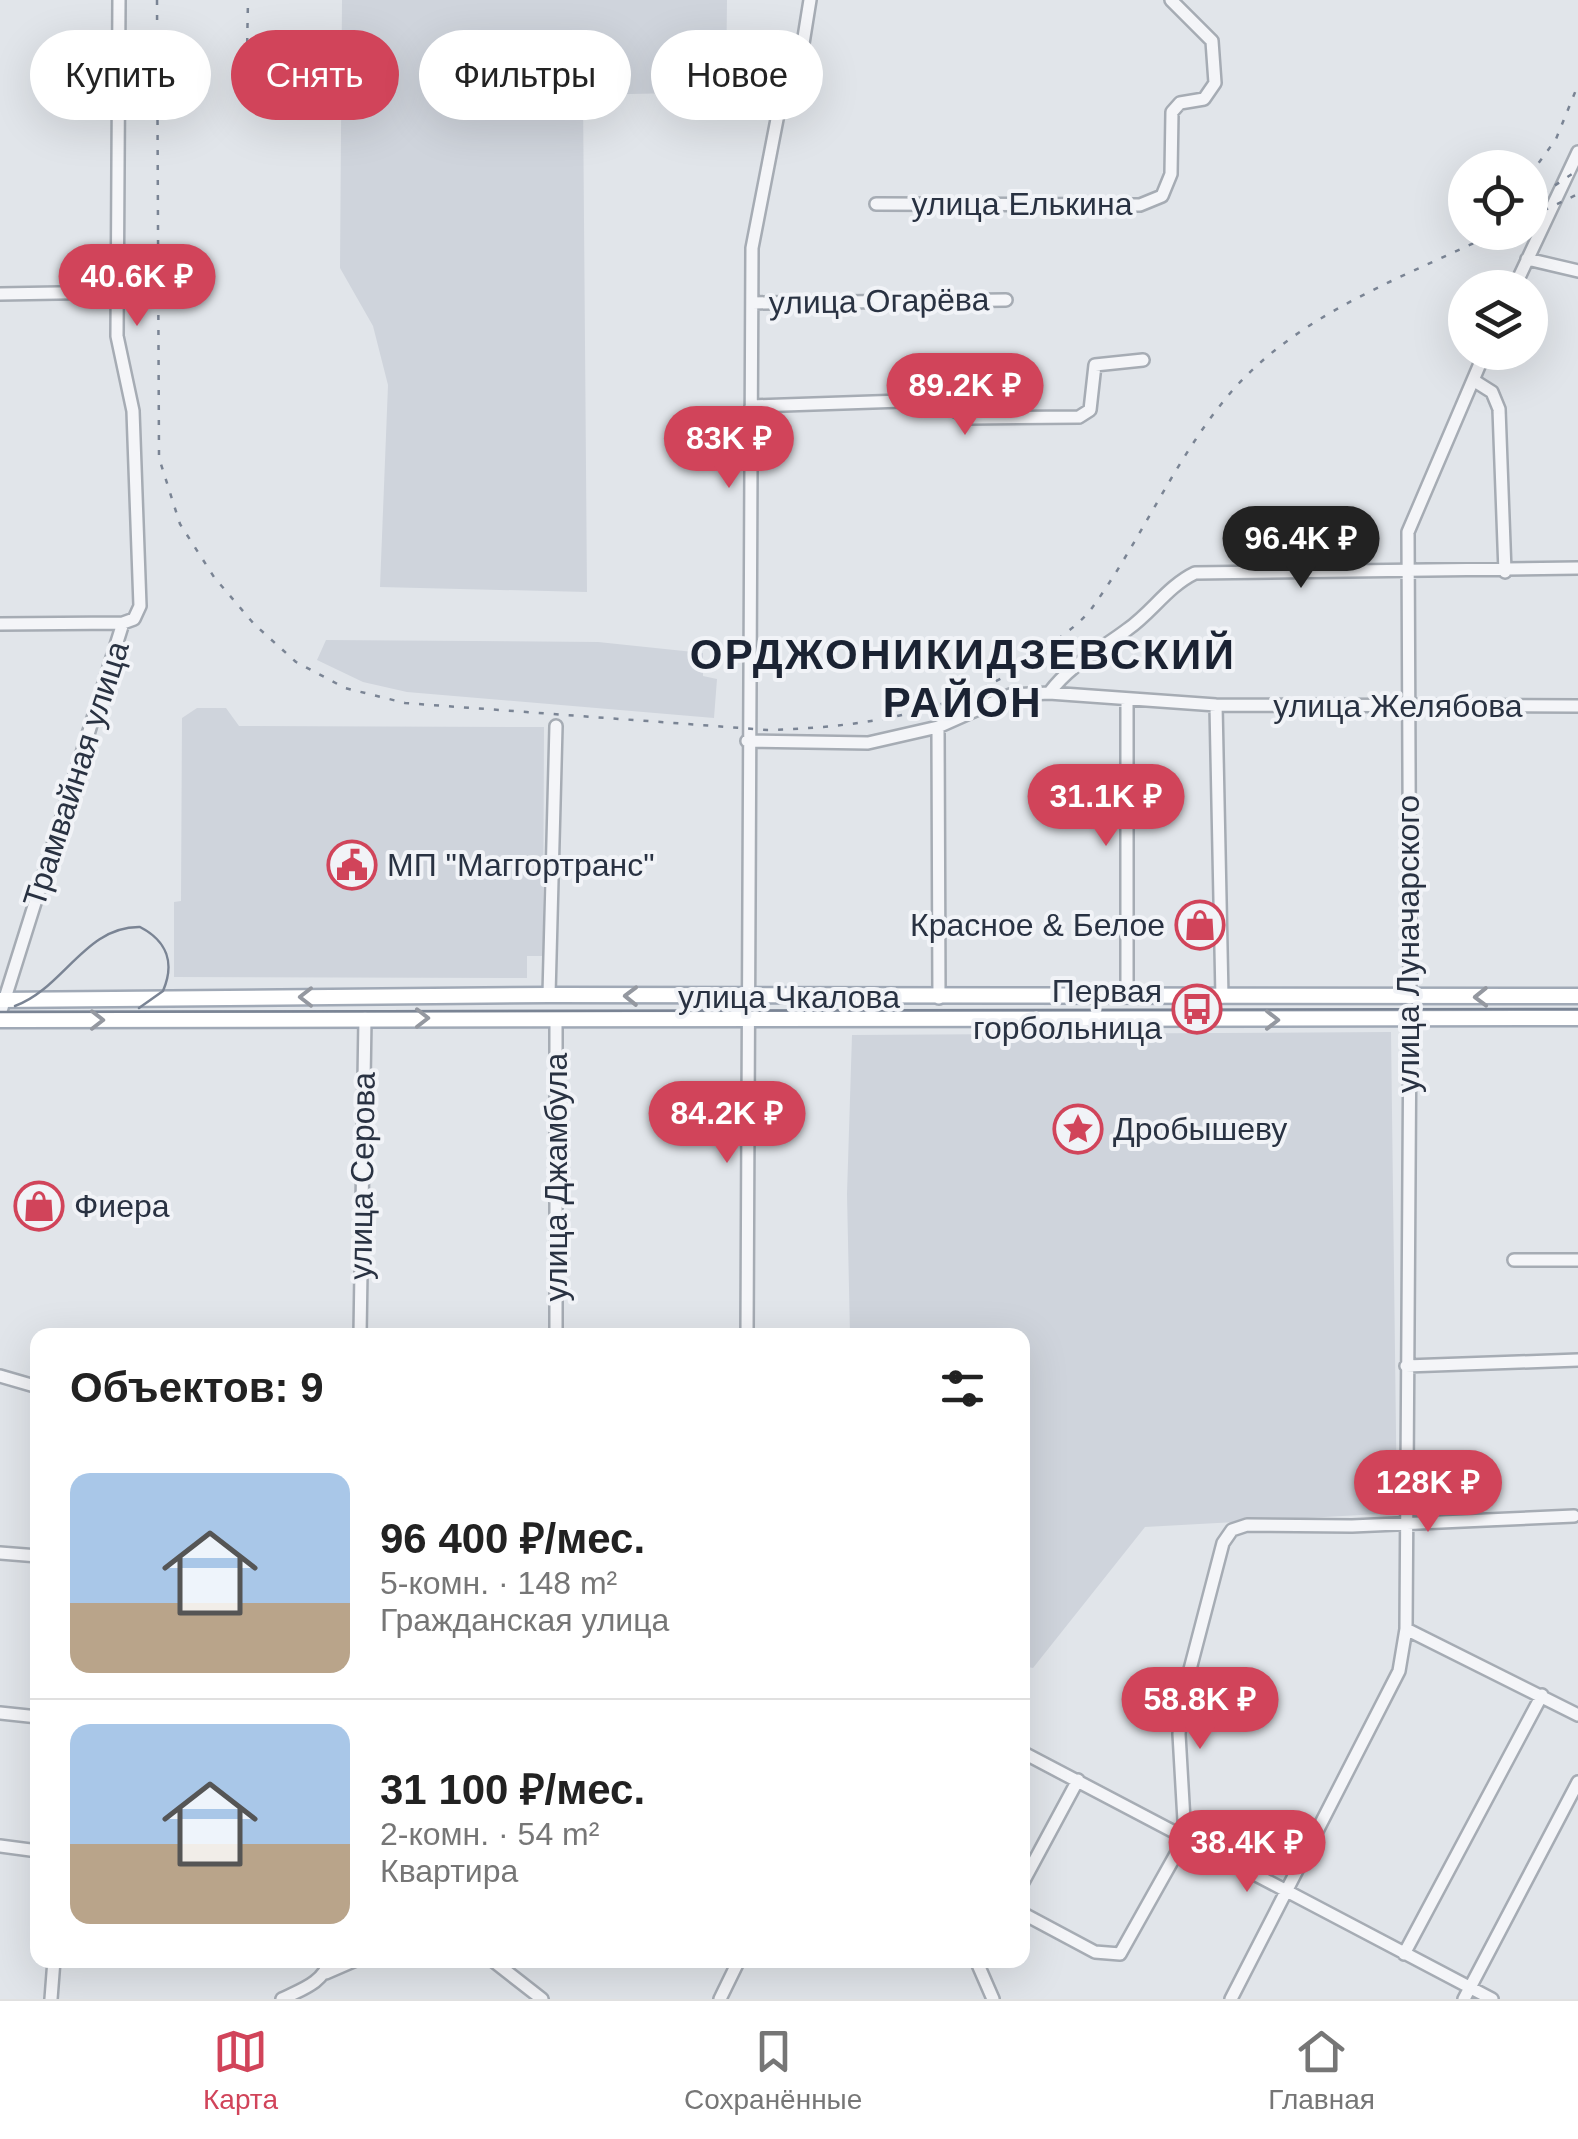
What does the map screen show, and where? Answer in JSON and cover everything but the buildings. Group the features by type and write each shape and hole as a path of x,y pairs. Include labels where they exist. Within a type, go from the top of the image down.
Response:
{"main road":[{"name":"улица Чкалова","path":"1,1009 550,995 1578,996"},
{"name":"улица Луначарского","path":"1410,998 1410,1020"},
{"name":"улица Чкалова","path":"1,1009 556,1020 1578,1018"}],"street":[{"name":"Трамвайная улица","path":"1,1009 124,623 137,615 140,599 133,411 118,344 116,292 118,0"},
{"path":"747,1328 747,742 756,217 778,108 801,56 810,0"},
{"name":"улица Елькина","path":"876,204 1140,205 1162,196 1171,174 1172,112 1180,103 1204,99 1215,83 1212,41 1172,0"},
{"path":"1522,270 1578,152"},
{"path":"1527,259 1578,271"},
{"path":"0,294 116,292"},
{"name":"улица Огарёва","path":"752,303 1006,300"},
{"path":"751,406 932,400 970,418 1079,416 1090,410 1095,366 1142,360"},
{"name":"улица Луначарского","path":"1410,998 1408,532 1416,504 1477,370"},
{"path":"1473,380 1492,392 1499,408 1505,572"},
{"path":"1049,693 1067,669 1129,629 1169,590 1195,573 1505,572 1578,568"},
{"path":"0,624 124,623"},
{"name":"улица Желябова","path":"747,742 868,743 938,726 1010,695 1049,693 1216,705 1578,706"},
{"path":"1127,701 1127,998"},
{"path":"1216,705 1222,997"},
{"path":"550,995 556,726"},
{"path":"938,726 939,998"},
{"name":"улица Серова","path":"360,1328 365,1018"},
{"name":"улица Джамбула","path":"556,1020 556,1328"},
{"name":"улица Луначарского","path":"1231,1999 1398,1672 1406,1629 1410,1020"},
{"path":"1514,1260 1578,1260"},
{"path":"1406,1366 1578,1360"},
{"path":"0,1376 30,1385"},
{"path":"1030,1917 1095,1952 1120,1954 1185,1838 1179,1734 1182,1700 1226,1536 1248,1525 1352,1526 1574,1516"},
{"path":"0,1553 30,1555"},
{"path":"1406,1629 1578,1715"},
{"path":"1404,1954 1542,1696"},
{"path":"0,1713 30,1716"},
{"path":"1030,1756 1404,1954 1466,1993 1492,1999"},
{"path":"1030,1869 1078,1780"},
{"path":"1466,1993 1578,1782"},
{"path":"0,1846 30,1850"},
{"path":"51,1999 53,1968"},
{"path":"282,1999 327,1968"},
{"path":"502,1968 542,1999"},
{"path":"720,1999 735,1968"},
{"path":"979,1968 993,1999"}],"shaded area":[{"path":"342,0 727,0 727,30 651,30 651,94 631,94 631,30 419,30 419,120 583,120 587,592 380,587 388,385 373,326 340,268 341,120 399,120 399,30 342,30"},
{"path":"326,640 598,642 703,653 703,676 717,679 714,718 407,692 363,682 317,660"},
{"path":"197,708 226,708 239,726 544,727 543,956 527,956 527,978 174,977 174,902 181,901 182,718"},
{"path":"1391,1032 1397,1513 1145,1527 1030,1667 1030,1328 850,1328 847,1194 852,1035"}],"tram line":[{"path":"15,1006 47,986 104,936 140,927 162,946 168,971 163,991 139,1008"},
{"path":"0,1012 1578,1009"}],"railway":[{"path":"157,0 159,458 180,524 214,577 254,624 296,662 345,688 405,703 768,730 884,719 922,710 993,683 1026,663 1088,612 1212,416 1259,363 1322,318 1458,250"},
{"path":"247,30 248,0"},
{"path":"1548,150 1578,85"},
{"path":"1548,190 1578,170"},
{"path":"1548,208 1578,194"}],"place":[{"name":"МП \"Маггортранс\"","path":"352,865"},
{"name":"Красное & Белое","path":"1200,925"},
{"name":"Первая горбольница","path":"1197,1009"},
{"name":"Дробышеву","path":"1078,1129"},
{"name":"Фиера","path":"39,1206"}],"district":[{"name":"ОРДЖОНИКИДЗЕВСКИЙ РАЙОН","path":"963,678"}]}
